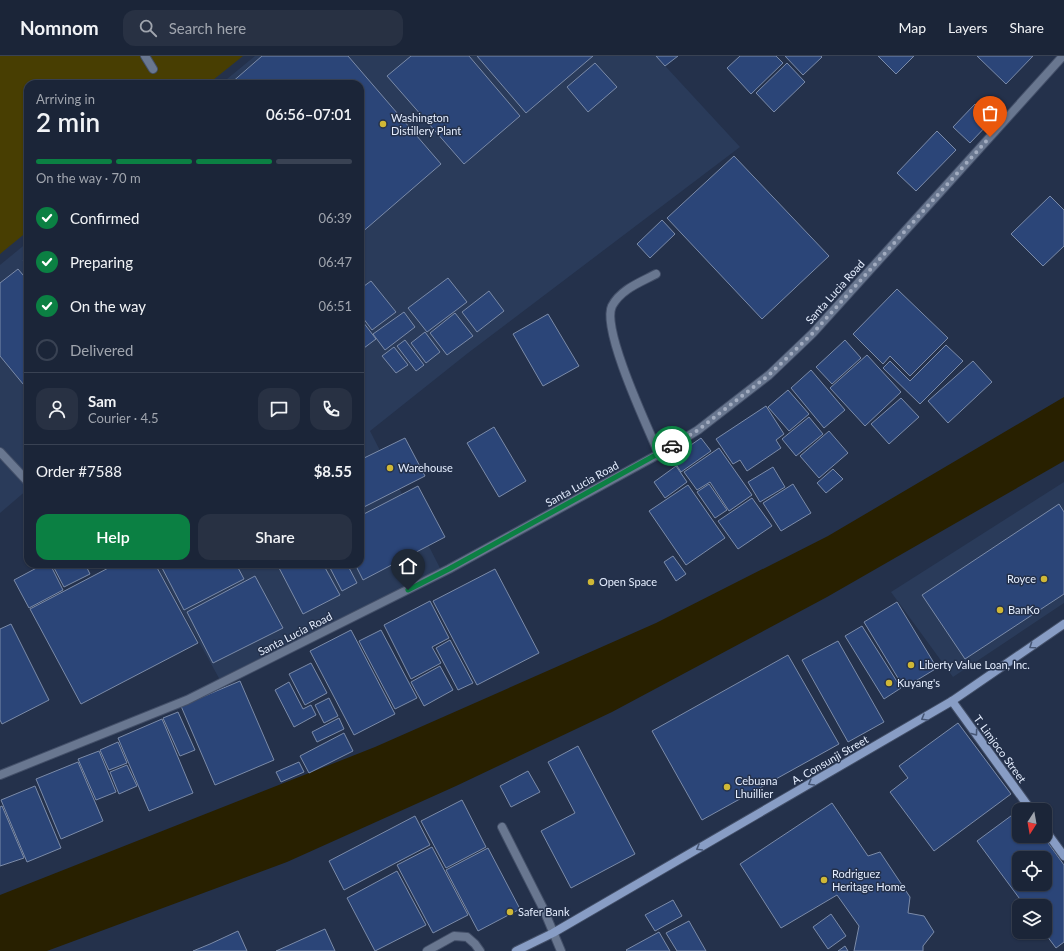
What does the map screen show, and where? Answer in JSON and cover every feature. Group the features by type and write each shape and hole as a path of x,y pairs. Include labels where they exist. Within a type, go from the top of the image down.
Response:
{"main road":[{"name":"A. Consunji Street","path":"516,951 553,933 952,701 1064,624"},
{"name":"T. Limjoco Street","path":"952,701 1026,803"},
{"path":"1052,840 1064,856"}],"street":[{"path":"145,56 153,69"},
{"name":"Santa Lucia Road","path":"0,775 187,700 449,569 659,454 698,430 769,375 813,333 1063,56"},
{"path":"656,274 624,291 612,306 612,328 626,374 659,454"},
{"path":"0,452 24,478"},
{"path":"502,826 543,908 561,951"},
{"path":"427,951 454,936 467,936 476,944 480,951"}],"shaded area":[{"path":"0,56 243,56 213,80 24,80 24,234 0,254"},
{"path":"255,56 656,56 740,147 468,353 370,431 441,570 220,680 158,568 364,568 364,80 226,80"},
{"path":"24,245 24,492 0,513 0,265"},
{"path":"1064,397 1064,461 827,597 612,712 456,786 287,862 47,951 0,951 0,895 375,747 656,623 828,536"},
{"path":"1064,482 1064,603 953,677 891,592"}],"building":[{"name":"Washington Distillery Plant","path":"262,56 348,56 441,164 364,231 364,80 235,80"},
{"path":"411,56 469,56 520,116 464,164 387,76"},
{"path":"477,56 593,56 526,113"},
{"path":"656,56 678,56 665,66"},
{"path":"740,56 776,56 783,63 751,94 727,68"},
{"path":"785,56 821,56 822,57 803,75"},
{"path":"878,56 914,56 896,74"},
{"path":"977,56 1033,56 1006,84"},
{"path":"595,63 617,87 588,112 567,87"},
{"path":"787,63 805,82 774,112 756,93"},
{"path":"975,104 992,120 970,143 953,127"},
{"path":"937,131 956,150 916,191 897,173"},
{"path":"734,156 829,256 762,319 667,218"},
{"path":"1050,196 1064,210 1064,246 1043,266 1011,234"},
{"path":"662,220 675,234 650,258 637,244"},
{"path":"18,269 24,276 24,385 0,356 0,283"},
{"path":"448,278 467,302 427,332 408,308"},
{"path":"371,281 396,312 372,330 364,319 364,286"},
{"path":"897,289 948,338 910,376 890,356 883,364 853,334"},
{"path":"489,291 504,311 477,332 462,312"},
{"path":"404,312 415,327 385,350 373,334"},
{"path":"455,313 473,336 447,355 430,333"},
{"path":"548,314 579,366 543,386 513,334"},
{"path":"364,323 376,339 364,348"},
{"path":"425,332 440,352 426,363 411,343"},
{"path":"405,340 424,365 416,371 397,346"},
{"path":"845,340 861,358 832,384 816,367"},
{"path":"946,345 963,361 920,404 883,368 890,361 910,381"},
{"path":"394,347 408,365 396,373 382,356"},
{"path":"867,355 901,392 865,426 830,388"},
{"path":"973,361 992,382 948,423 928,401"},
{"path":"811,370 845,410 824,428 791,388"},
{"path":"788,390 809,414 789,431 768,407"},
{"path":"901,398 919,417 889,444 871,424"},
{"path":"766,406 784,434 776,440 781,448 747,471 740,460 733,464 716,439"},
{"path":"809,417 823,434 796,456 782,439"},
{"path":"494,427 526,481 499,497 467,443"},
{"path":"829,431 848,453 819,478 800,456"},
{"name":"Warehouse","path":"405,438 425,476 364,507 364,458"},
{"path":"701,438 711,451 681,472 672,458"},
{"path":"719,448 752,495 729,511 710,482 697,490 684,472"},
{"path":"676,466 687,482 665,498 654,482"},
{"path":"773,467 785,487 760,502 748,482"},
{"path":"833,469 843,479 826,493 817,483"},
{"path":"709,484 727,510 715,518 697,492"},
{"path":"793,484 811,513 781,531 763,503"},
{"path":"688,485 725,538 686,565 649,511"},
{"path":"418,486 445,537 363,580 357,568 364,568 364,514"},
{"path":"752,498 772,526 738,549 718,521"},
{"path":"1059,504 1064,512 1064,594 965,659 922,595"},
{"path":"673,556 686,574 676,581 664,562"},
{"path":"36,568 52,568 63,590 29,608 14,580"},
{"path":"54,568 87,568 90,574 64,587"},
{"path":"108,568 157,568 198,643 81,704 30,609"},
{"path":"162,568 238,568 244,579 184,610"},
{"path":"279,568 325,568 340,595 303,614"},
{"path":"330,568 349,568 357,583 342,591"},
{"path":"495,569 539,653 477,685 433,601"},
{"path":"255,576 283,628 213,663 187,612"},
{"path":"430,601 449,638 432,647 441,663 411,679 384,625"},
{"path":"897,602 937,668 904,688 864,622"},
{"path":"11,624 49,700 2,724 0,720 0,629"},
{"path":"862,626 901,688 884,699 845,636"},
{"path":"351,630 395,714 354,735 310,651"},
{"path":"381,630 417,698 395,709 359,641"},
{"path":"450,640 473,683 458,690 436,648"},
{"path":"838,641 884,722 848,742 802,660"},
{"path":"788,655 839,744 702,820 652,731"},
{"path":"311,663 327,693 305,705 289,674"},
{"path":"440,666 453,690 424,706 411,682"},
{"path":"240,681 274,760 215,785 181,706"},
{"path":"289,682 303,709 311,705 316,715 294,727 275,690"},
{"path":"329,698 338,716 324,723 315,705"},
{"path":"178,712 195,750 180,756 163,718"},
{"path":"339,718 344,729 317,742 312,732"},
{"path":"162,719 193,793 149,811 118,738"},
{"path":"958,723 1011,794 934,851 890,792 908,778 899,766"},
{"path":"344,733 353,751 309,773 300,756"},
{"path":"118,742 127,763 109,770 100,750"},
{"path":"578,746 635,854 571,888 541,831 575,813 548,762"},
{"path":"99,751 116,792 96,800 78,759"},
{"path":"78,762 103,821 61,839 36,779"},
{"path":"299,762 304,772 281,782 276,772"},
{"path":"127,765 137,786 119,794 110,772"},
{"path":"528,771 540,792 511,807 500,786"},
{"path":"35,786 61,848 27,862 1,800"},
{"path":"462,800 486,847 446,868 421,821"},
{"name":"Rodriguez Heritage Home","path":"832,803 868,856 880,852 910,897 908,913 924,916 934,932 923,946 923,951 854,951 859,926 837,895 781,928 740,864"},
{"path":"2,806 24,858 0,866 0,807"},
{"path":"1012,815 1012,843 1048,843 1064,865 1064,942 1056,948 1049,939 1052,939 1052,899 1020,899 1014,891 1052,891 1052,851 1012,851 1012,888 977,841"},
{"path":"415,816 430,845 344,890 329,861"},
{"path":"432,847 468,915 433,933 397,865"},
{"path":"488,848 520,909 478,931 446,870"},
{"path":"397,871 426,925 375,951 347,898"},
{"path":"673,900 682,916 655,931 645,915"},
{"path":"831,914 846,936 828,949 813,927"},
{"path":"689,921 706,951 677,951 666,933"},
{"path":"325,929 335,951 276,951"},
{"path":"238,931 247,951 193,951 210,944"},
{"path":"659,932 670,951 626,950"},
{"path":"845,946 848,951 838,951"}],"way so far":[{"path":"672,446 698,430 769,375 813,333 990,137"}],"place":[{"name":"Washington Distillery Plant","path":"383,124"},
{"name":"Warehouse","path":"390,468"},
{"name":"Royce","path":"1044,579"},
{"name":"Open Space","path":"591,582"},
{"name":"BanKo","path":"1000,610"},
{"name":"Liberty Value Loan, Inc.","path":"911,665"},
{"name":"Kuyang's","path":"889,683"},
{"name":"Cebuana Lhuillier","path":"727,787"},
{"name":"Rodriguez Heritage Home","path":"824,880"},
{"name":"Safer Bank","path":"510,912"}],"route":[{"path":"408,590 672,446"}]}
